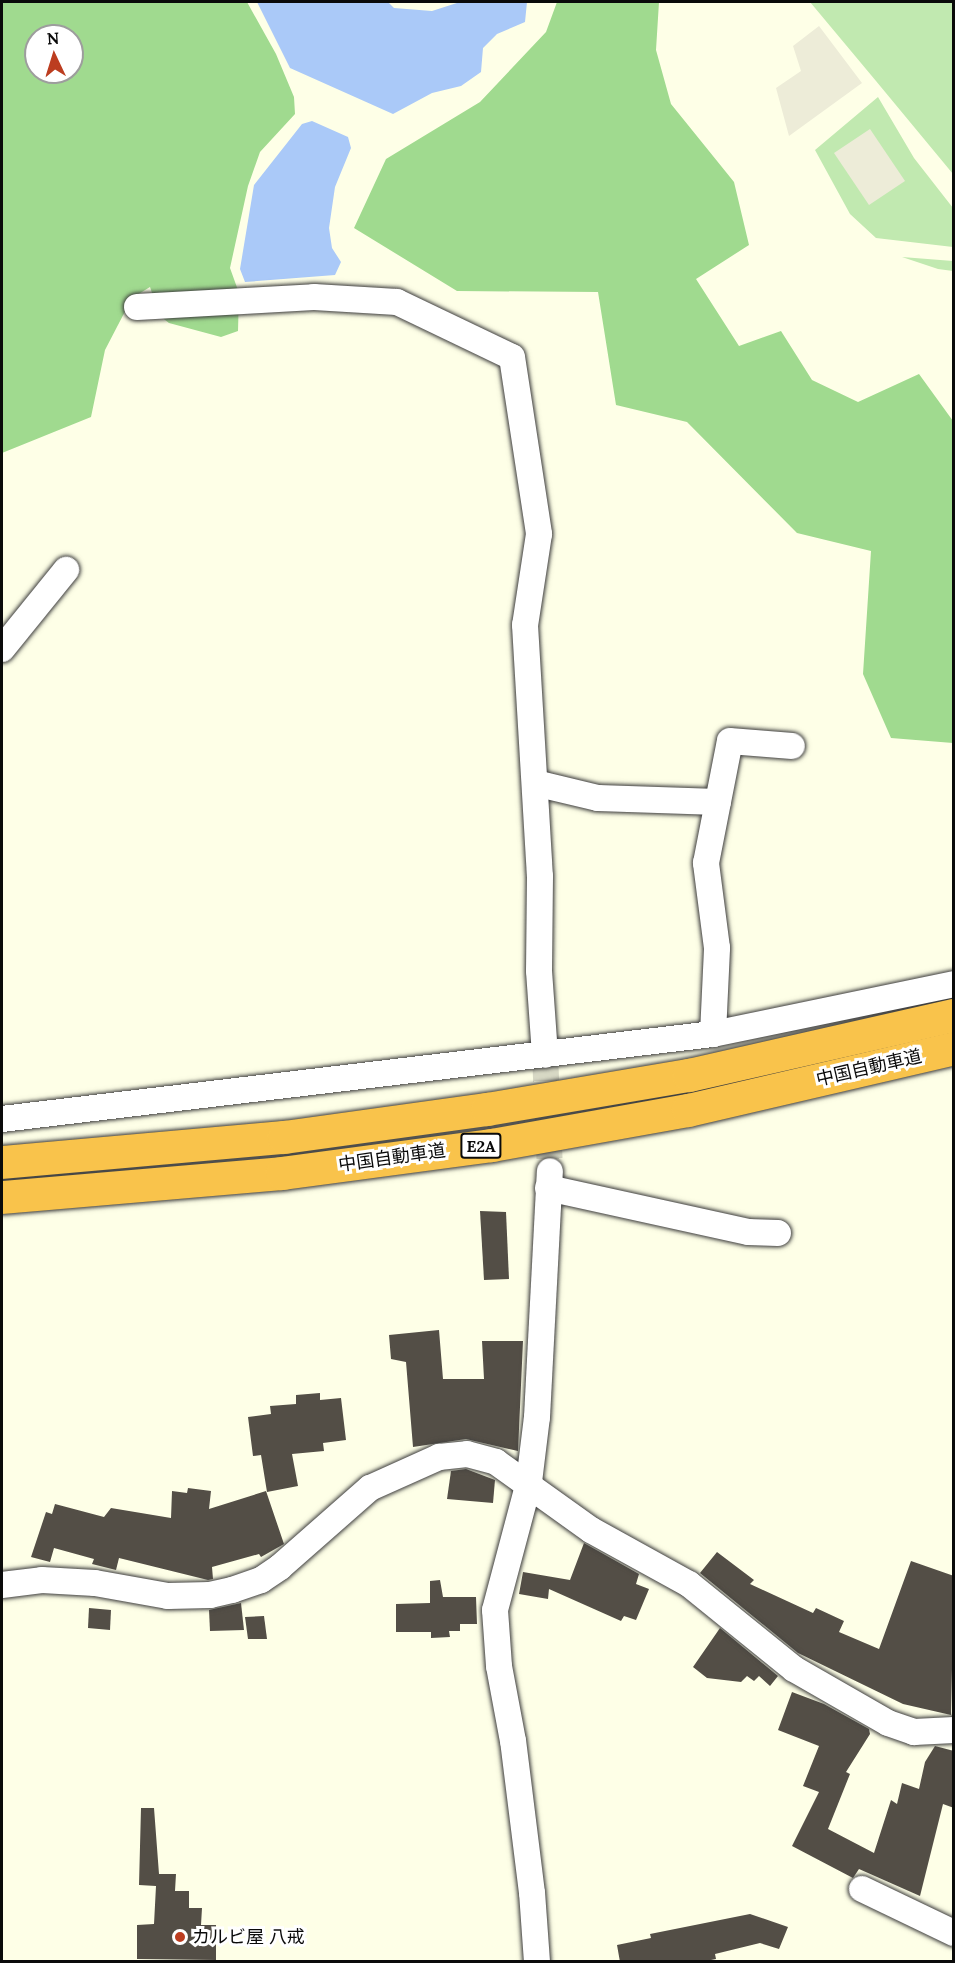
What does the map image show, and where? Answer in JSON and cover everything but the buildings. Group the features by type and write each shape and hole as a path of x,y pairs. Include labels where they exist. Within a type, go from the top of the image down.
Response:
{"highway":[{"name":"中国自動車道","path":"2,1162 284,1137 487,1109 689,1075 954,1015"},
{"name":"中国自動車道","path":"2,1197 282,1173 491,1145 688,1110 954,1048"}],"street":[{"path":"137,307 314,297 397,302 512,357 538,534 525,625 540,876 539,970 545,1054"},
{"path":"2,649 66,570"},
{"path":"713,1034 717,948 706,863 730,741 792,746"},
{"path":"535,783 598,798 718,802"},
{"path":"2,1119 713,1034 954,984"},
{"path":"537,1962 532,1893 513,1741 499,1666 495,1610 529,1482 537,1417 549,1180 748,1232 778,1233"},
{"path":"2,1585 42,1580 94,1583 168,1596 210,1595 261,1580 370,1488 439,1457 467,1454 496,1462 529,1482 591,1530 689,1584 794,1669 888,1723 914,1732 954,1730"},
{"path":"862,1889 954,1933"}],"green space":[{"path":"2,2 247,2 276,54 294,97 295,114 260,152 248,186 230,268 239,293 238,331 221,337 169,323 160,316 150,287 132,298 105,350 91,417 2,453"},
{"path":"557,2 659,2 656,50 671,104 734,182 749,245 696,279 739,346 781,331 812,380 858,402 919,374 953,421 953,743 891,738 863,674 871,551 797,533 687,422 616,405 598,292 457,291 354,228 386,159 480,102 546,32"},
{"path":"810,2 953,2 953,174 876,81"},
{"path":"878,97 914,158 953,208 953,247 876,238 850,214 815,150"},
{"path":"902,257 953,261 953,271 938,269"}],"shaded area":[{"path":"819,26 862,83 789,136 776,88 801,71 793,46"},
{"path":"870,129 905,181 869,205 834,153"}],"water":[{"path":"257,2 388,2 394,8 432,11 460,2 527,2 525,22 497,34 483,48 481,72 461,86 432,93 393,114 290,68"},
{"path":"312,121 348,137 351,148 335,187 329,228 332,248 341,262 335,275 245,282 240,269 254,185 302,124"}],"tunnel":[{"path":"545,1055 550,1171"}],"place":[{"name":"カルビ屋 八戒","path":"180,1937"}]}
